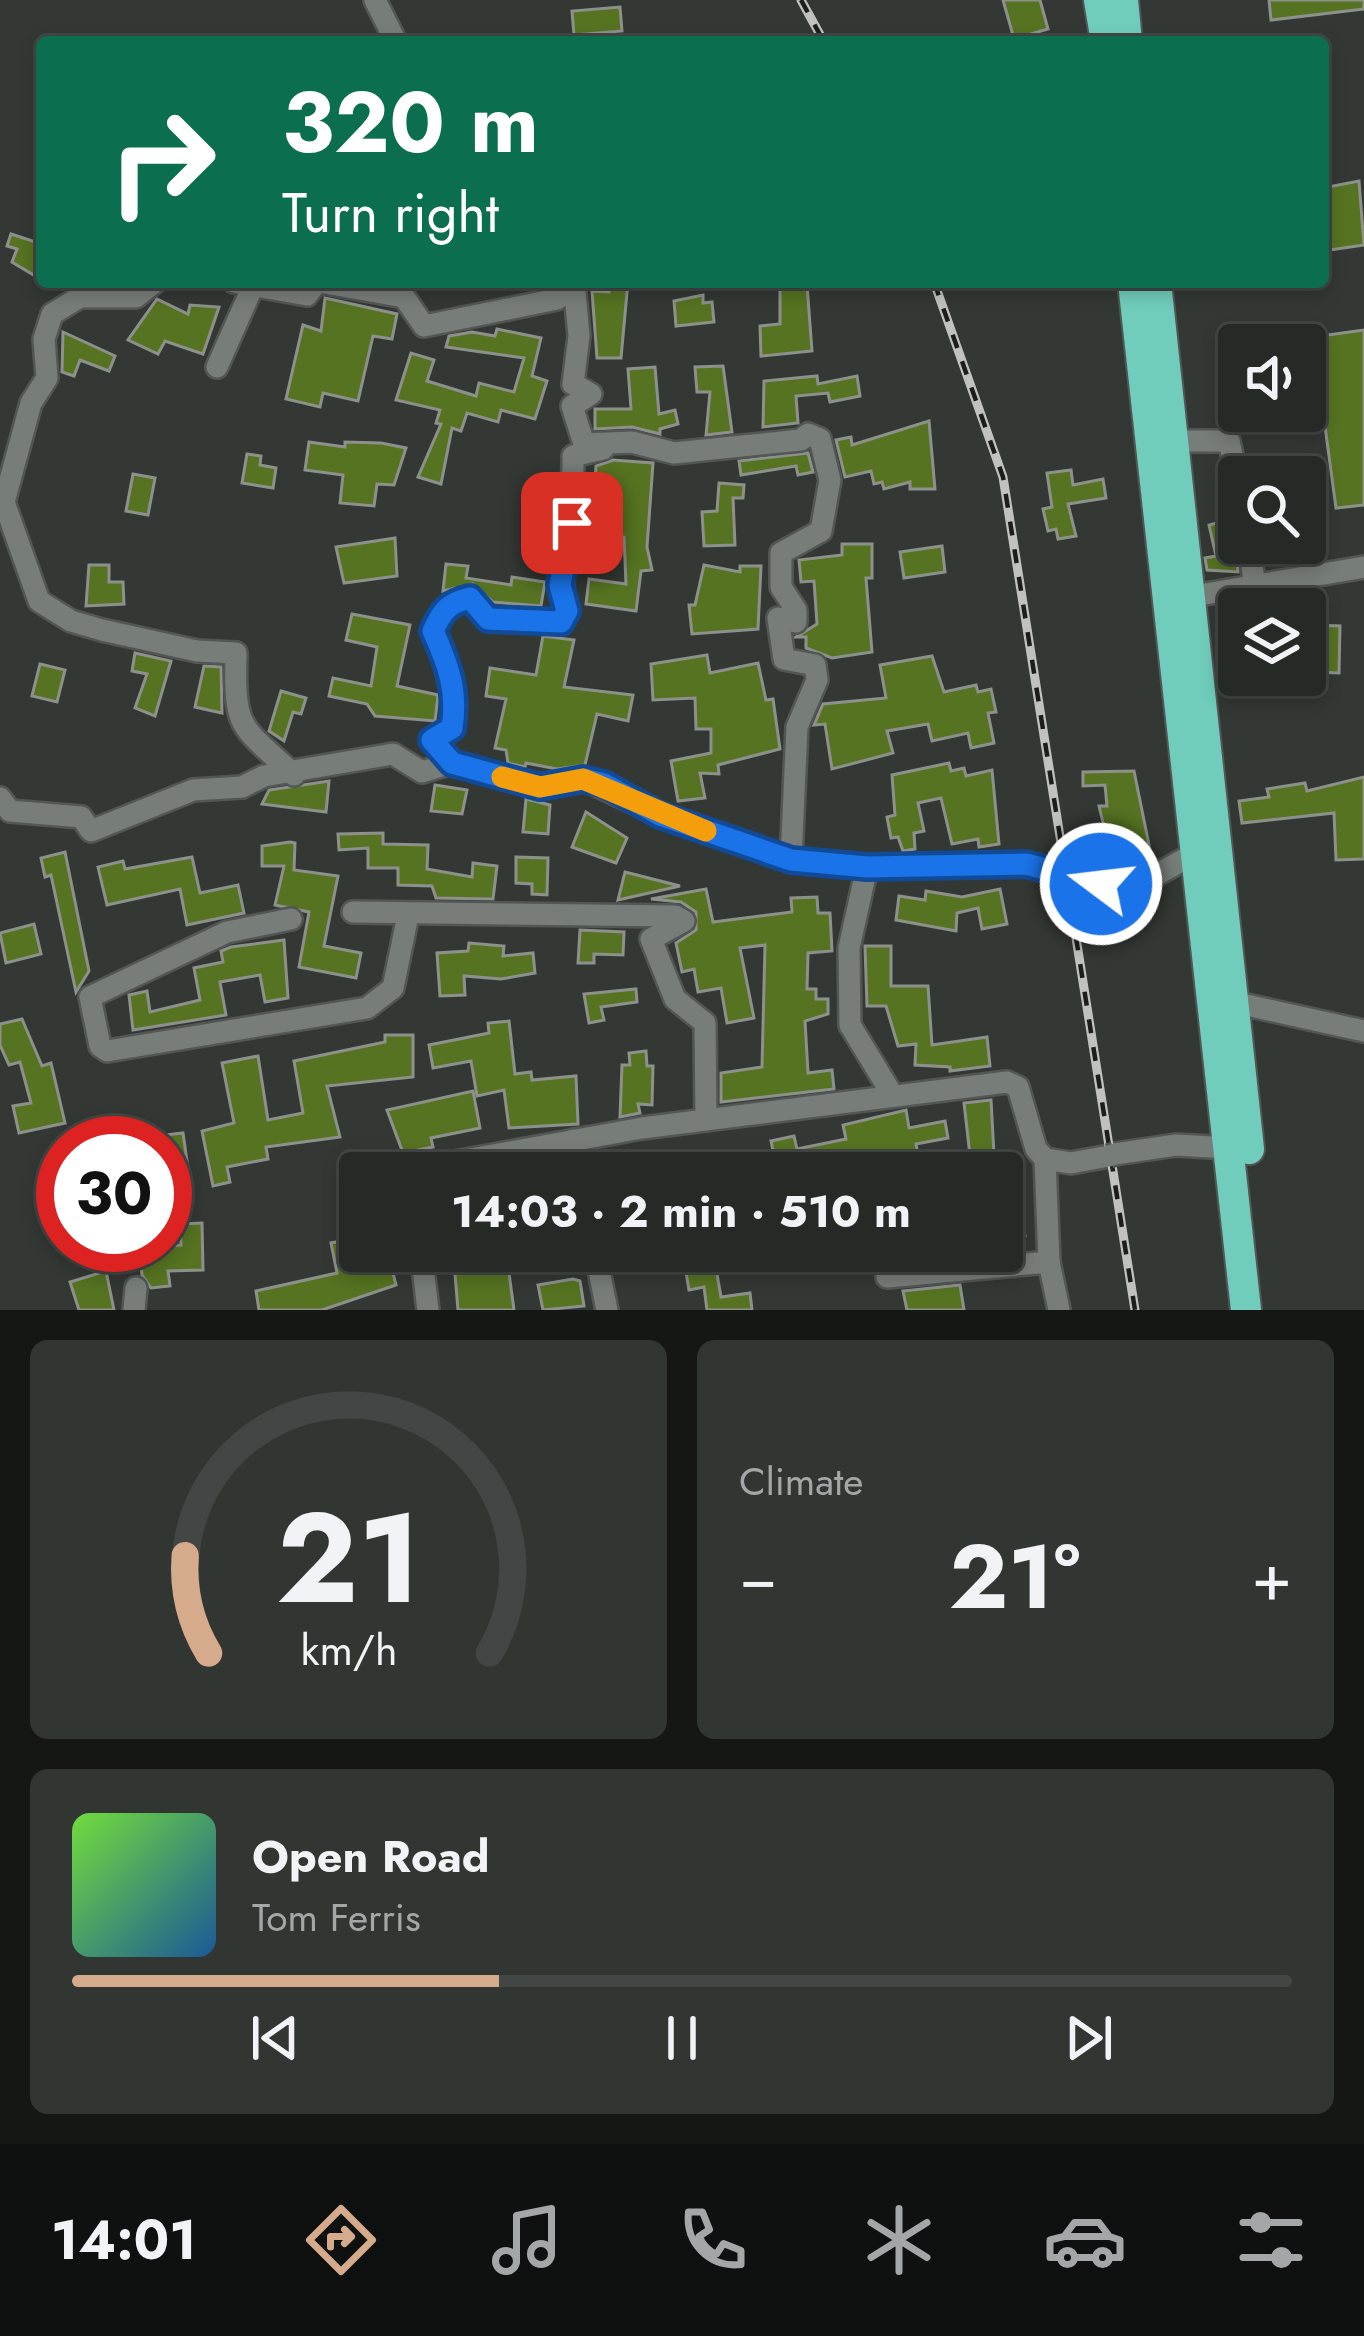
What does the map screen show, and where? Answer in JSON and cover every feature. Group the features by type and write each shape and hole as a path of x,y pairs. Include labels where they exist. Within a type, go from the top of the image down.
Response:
{"highway":[{"path":"1099,0 1105,36"},
{"path":"1123,0 1126,36"},
{"path":"1134,288 1246,1310"},
{"path":"1157,288 1266,1310"}],"street":[{"path":"375,0 393,36"},
{"path":"145,288 124,301 80,297 61,307 45,326 47,378 31,403 5,488 32,593 71,621 197,651 236,653 236,719 261,750 294,776"},
{"path":"218,367 242,288"},
{"path":"266,288 307,295 313,288"},
{"path":"353,288 404,297 424,326 557,299 570,288"},
{"path":"574,288 578,336 573,384 591,394 572,406 584,444 632,442 674,453 801,440 808,434 820,439 830,480 821,530 781,554 781,587 796,610 796,622 778,619 784,658 815,665 817,680 796,727 791,860"},
{"path":"1176,441 1229,441 1232,456"},
{"path":"452,763 432,740 452,728 454,712 452,675 433,631 440,614 450,602 470,598 488,619 561,622 567,611 560,585 575,494 573,456 632,442"},
{"path":"1252,564 1255,585"},
{"path":"1188,597 1364,567"},
{"path":"0,798 10,811 81,818 91,831 193,790 294,776 393,754 422,772 452,763 540,787 583,779 604,784 660,815 791,860 867,867 1026,864 1127,891 1194,854"},
{"path":"867,867 849,948 850,1025 893,1096"},
{"path":"352,912 628,911 684,921 651,939 675,999 705,1023 706,1120"},
{"path":"291,919 227,932 91,997 100,1046 107,1051 367,1008 393,988 408,915"},
{"path":"1233,1002 1364,1031"},
{"path":"508,1152 706,1120 1007,1082 1018,1087 1036,1149 1045,1159 1071,1163 1175,1145 1228,1148"},
{"path":"572,1140 575,1152"},
{"path":"1045,1159 1049,1262 1059,1310"},
{"path":"887,1277 1049,1262"},
{"path":"423,1272 428,1310"},
{"path":"599,1272 607,1310"}],"building":[{"path":"1003,0 1040,0 1048,29 1013,36"},
{"path":"1269,0 1364,0 1364,9 1271,20"},
{"path":"620,7 622,31 574,35 572,11"},
{"path":"1359,181 1364,245 1329,250 1329,187"},
{"path":"11,234 36,242 36,276 12,262 17,249 7,246"},
{"path":"609,288 627,288 621,358 597,358 592,291 609,292"},
{"path":"780,288 807,288 812,351 761,356 760,326 780,324"},
{"path":"703,295 703,303 712,302 714,322 676,326 674,301"},
{"path":"325,298 397,314 392,339 373,336 358,401 323,393 320,407 286,399 303,325 321,331"},
{"path":"157,299 188,314 190,305 219,307 203,354 165,341 158,354 128,340"},
{"path":"497,329 541,338 532,376 547,381 535,419 501,410 498,422 467,413 461,431 452,428 441,484 418,477 441,424 436,423 440,410 396,400 411,353 434,360 427,381 476,396 479,383 514,392 524,358 446,347 449,336 472,332 495,336"},
{"path":"1364,330 1364,505 1336,508 1326,432 1326,335"},
{"path":"63,332 115,356 109,371 80,360 74,376 62,372"},
{"path":"723,366 732,432 706,435 710,392 697,392 695,367"},
{"path":"655,367 659,414 675,410 678,424 660,429 660,434 632,427 595,429 595,409 631,409 628,369"},
{"path":"817,376 818,384 857,376 860,396 830,402 828,393 796,396 798,423 763,427 764,381"},
{"path":"929,421 935,489 910,489 910,482 884,489 882,482 874,484 871,471 845,477 836,440 851,437 852,445"},
{"path":"309,442 406,448 394,485 377,484 374,506 340,503 343,475 305,470"},
{"path":"808,453 813,472 798,475 796,466 741,475 739,461"},
{"path":"247,454 261,456 260,465 276,468 273,488 242,483"},
{"path":"613,460 653,463 647,547 652,570 641,571 636,611 586,604 589,579 626,584 624,537 596,534 601,497 594,497 596,466"},
{"path":"1071,470 1073,485 1103,479 1106,498 1068,504 1076,536 1058,539 1056,529 1048,531 1043,509 1052,507 1047,473"},
{"path":"133,474 155,478 148,515 126,511"},
{"path":"719,483 744,485 743,498 733,498 735,545 704,546 702,512 717,511"},
{"path":"1218,523 1218,564 1238,564 1238,572 1207,570 1205,558 1216,556 1209,525"},
{"path":"395,538 397,576 344,583 336,547"},
{"path":"842,544 872,544 872,578 866,578 872,652 832,658 806,648 806,637 796,637 817,624 814,581 801,582 799,560 842,555"},
{"path":"942,546 945,572 904,578 900,552"},
{"path":"446,564 468,566 466,578 511,585 512,577 545,582 541,606 493,602 473,584 443,591"},
{"path":"89,565 109,565 109,582 123,582 124,604 86,606"},
{"path":"704,565 740,572 740,566 761,566 758,629 692,634 689,605 695,605"},
{"path":"352,614 410,625 397,686 438,695 435,721 375,716 367,704 329,696 333,678 371,686 377,647 346,640"},
{"path":"1326,626 1340,626 1339,673 1326,673"},
{"path":"543,636 574,640 564,687 633,695 628,721 597,714 585,765 557,769 526,763 525,767 508,763 506,750 495,748 506,699 486,696 490,668 536,675"},
{"path":"135,653 171,661 155,716 135,708 147,674 132,671"},
{"path":"707,655 710,673 758,663 766,700 773,699 780,749 718,765 719,774 700,773 705,798 678,801 671,761 711,753 711,729 696,729 695,698 653,700 651,664"},
{"path":"932,656 944,692 976,685 978,692 991,689 996,712 988,713 994,743 971,748 968,733 932,741 928,724 887,731 893,753 832,769 825,724 814,725 823,704 886,698 880,665"},
{"path":"40,664 65,670 57,702 32,696"},
{"path":"204,666 221,667 222,713 195,707"},
{"path":"281,691 306,698 301,714 293,712 284,741 269,731"},
{"path":"949,763 951,771 964,768 966,776 992,770 999,844 979,847 978,839 952,844 941,798 918,803 924,831 914,833 915,849 903,851 898,837 891,838 887,817 895,815 892,775"},
{"path":"1134,771 1150,850 1111,855 1099,806 1107,806 1105,785 1083,786 1083,772"},
{"path":"1364,777 1364,859 1336,860 1334,813 1242,823 1239,801 1269,797 1267,789 1305,783 1307,791"},
{"path":"329,781 326,812 262,804 269,790"},
{"path":"435,785 467,790 462,814 431,811"},
{"path":"526,799 550,805 548,834 523,832"},
{"path":"586,812 627,838 616,863 572,847"},
{"path":"383,833 383,844 428,845 427,869 472,877 473,863 497,866 493,899 436,898 432,886 398,885 398,868 368,868 368,848 339,850 338,834"},
{"path":"295,843 294,870 338,876 324,946 361,953 356,978 299,967 309,912 275,905 284,866 262,866 262,846"},
{"path":"65,852 89,971 76,992 51,875 45,877 41,858"},
{"path":"192,857 200,893 238,885 244,913 187,925 180,889 107,905 98,867 123,861 125,869"},
{"path":"516,857 548,858 547,895 532,894 532,884 516,883"},
{"path":"625,872 680,886 618,900"},
{"path":"706,889 713,922 792,912 791,898 817,897 818,913 830,913 832,951 808,953 807,989 816,989 816,999 828,999 828,1014 805,1021 808,1073 832,1070 834,1089 721,1102 721,1073 762,1067 765,945 740,948 754,1018 727,1023 721,988 698,992 694,969 682,972 676,943 696,930 696,912 681,902 651,899"},
{"path":"1000,889 1007,924 982,929 978,908 957,913 956,931 896,920 899,896 925,900 926,891 962,897"},
{"path":"34,924 41,954 6,963 0,933"},
{"path":"580,930 624,932 623,955 594,954 594,963 578,963"},
{"path":"284,940 288,998 265,1002 260,975 220,982 226,1015 133,1030 129,995 147,991 150,1012 200,1000 194,968 223,962 221,951 231,947"},
{"path":"469,943 504,946 503,956 533,953 535,973 501,979 464,976 465,995 440,996 437,953 468,951"},
{"path":"865,946 891,946 891,986 928,986 932,1045 987,1037 990,1066 950,1071 950,1067 915,1065 916,1044 898,1046 886,1006 867,1006"},
{"path":"636,989 637,1002 601,1007 604,1020 589,1023 584,994"},
{"path":"22,1019 42,1066 51,1063 63,1116 36,1116 36,1129 19,1133 13,1106 31,1103 20,1062 9,1065 0,1045 0,1024"},
{"path":"509,1021 515,1074 531,1072 532,1080 576,1076 578,1124 509,1128 504,1090 477,1096 471,1061 433,1068 429,1045 489,1033 488,1023"},
{"path":"385,1035 413,1035 413,1077 327,1086 340,1137 266,1147 268,1159 227,1167 230,1182 213,1186 202,1131 234,1123 222,1063 258,1056 268,1120 303,1113 294,1061 385,1042"},
{"path":"646,1051 647,1066 653,1066 652,1105 638,1104 640,1113 620,1117 622,1065 630,1065 629,1053"},
{"path":"473,1091 480,1128 431,1138 433,1147 403,1152 387,1110"},
{"path":"991,1100 994,1152 970,1152 964,1103"},
{"path":"906,1110 909,1128 945,1121 948,1138 916,1144 917,1152 773,1152 771,1141 794,1136 797,1149 846,1139 843,1125"},
{"path":"192,1223 202,1223 203,1270 192,1270"},
{"path":"339,1241 339,1272 393,1272 396,1285 322,1310 259,1310 256,1291 337,1273 331,1243"},
{"path":"106,1272 114,1310 79,1310 70,1282"},
{"path":"168,1272 170,1286 151,1288 142,1275"},
{"path":"455,1272 509,1272 514,1310 458,1310"},
{"path":"686,1272 717,1272 721,1297 750,1293 752,1310 707,1310 704,1287 689,1290"},
{"path":"580,1281 584,1306 543,1310 538,1285"},
{"path":"960,1285 964,1310 907,1310 903,1291"}],"railway":[{"path":"801,0 821,36"},
{"path":"936,288 1003,477 1135,1310"}],"slow traffic":[{"path":"502,777 540,787 583,779 604,784 660,815 706,831"}],"route":[{"path":"572,523 560,585 567,611 561,622 488,619 470,598 450,602 440,614 433,631 452,675 454,712 452,728 432,740 452,763 540,787 583,779 604,784 660,815 791,860 867,867 1026,864 1101,884"}]}
